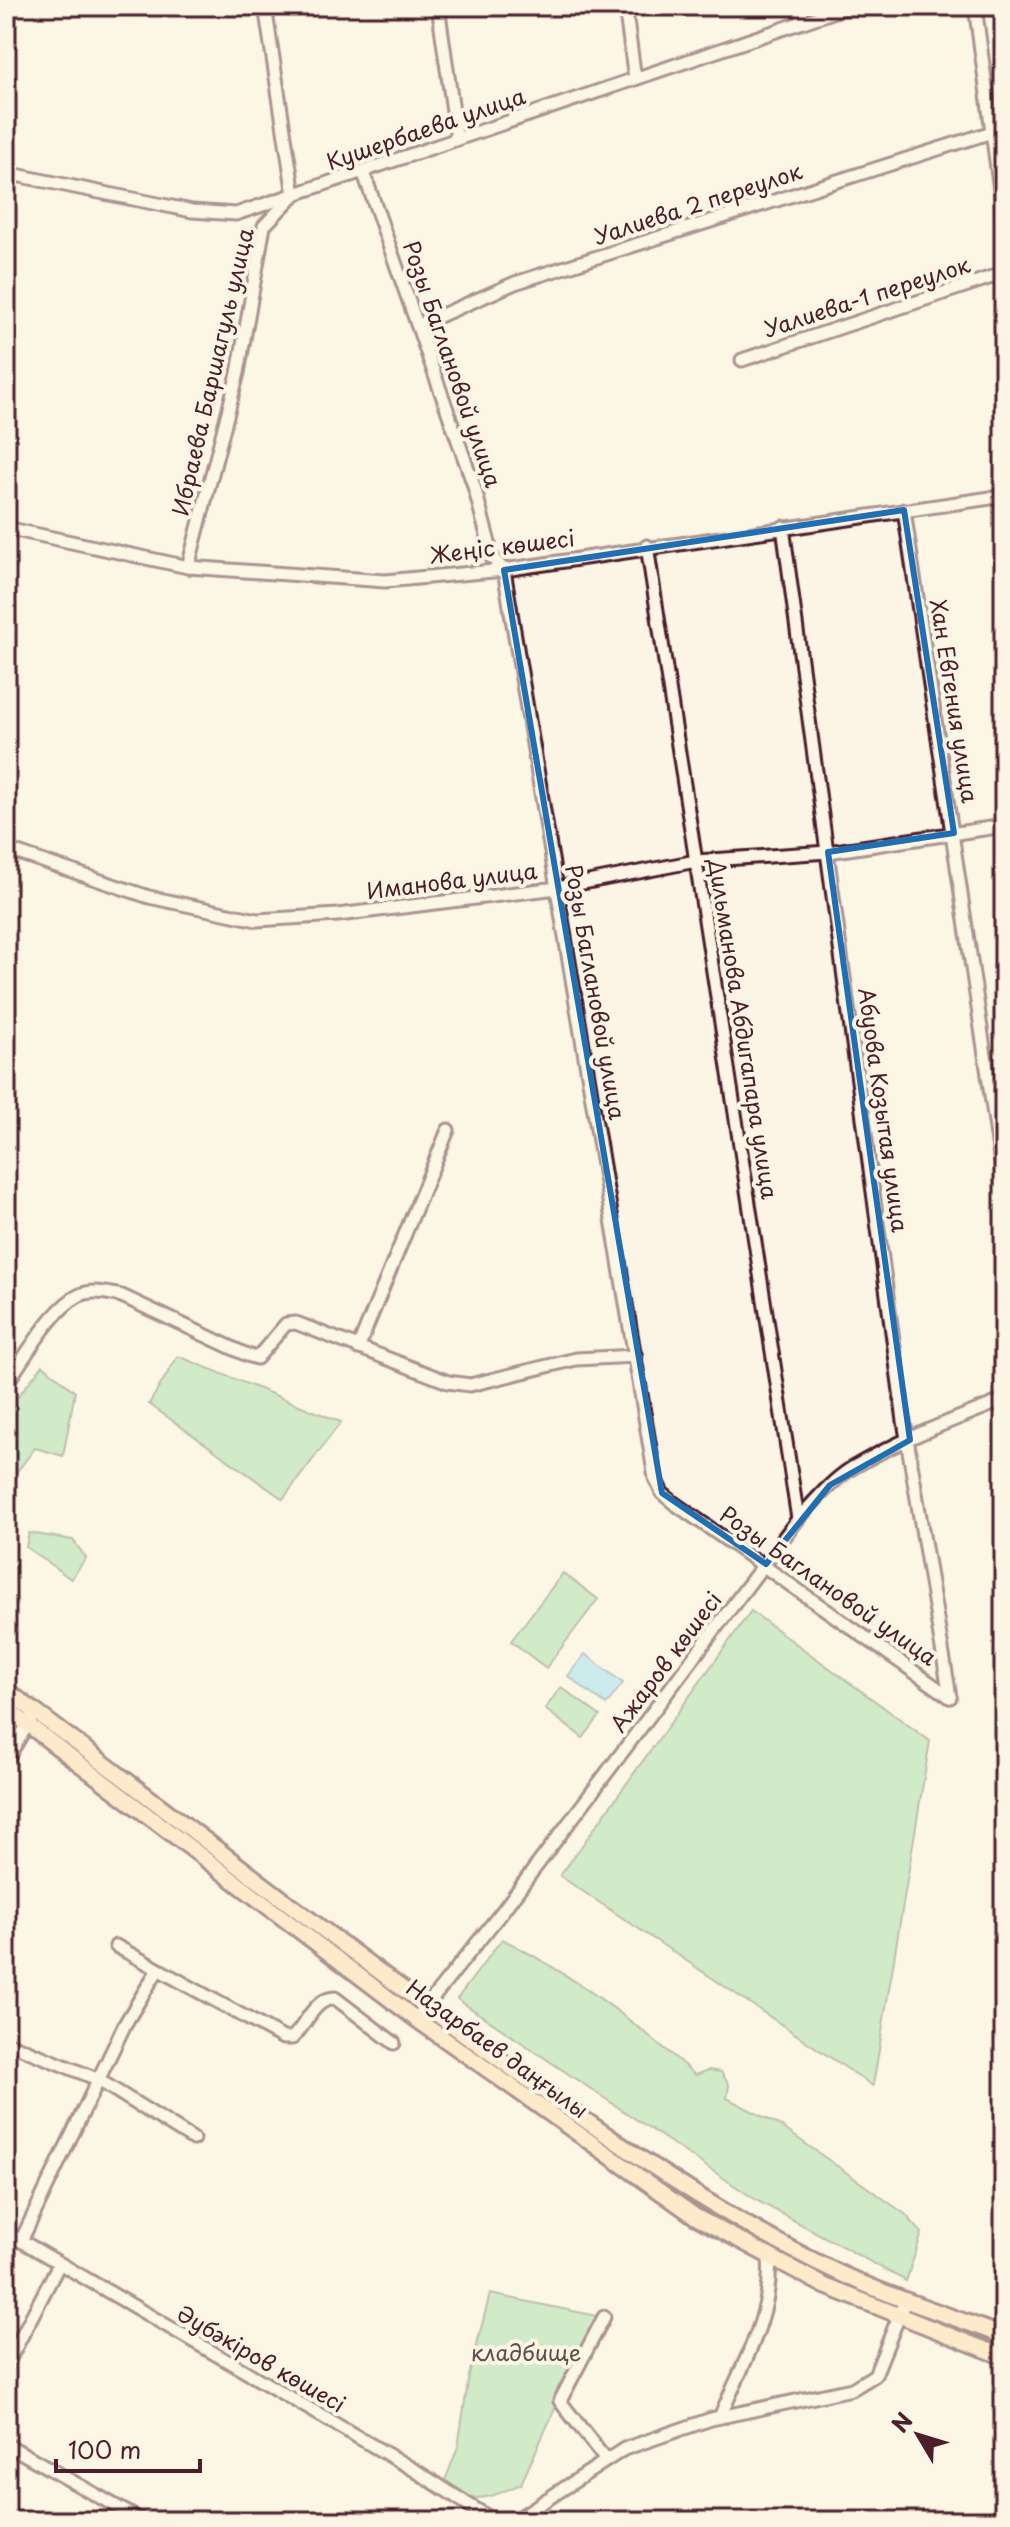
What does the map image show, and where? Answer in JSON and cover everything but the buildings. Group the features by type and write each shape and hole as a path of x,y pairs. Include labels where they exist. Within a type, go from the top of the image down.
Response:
{"main road":[{"name":"Назарбаев даңғылы","path":"6,1690 32,1718 416,2019 662,2193 769,2259 900,2318 1004,2357"},
{"name":"Назарбаев даңғылы","path":"6,1708 32,1718 425,2006 666,2174 768,2236 905,2301 1004,2336"}],"street":[{"path":"265,6 294,195"},
{"path":"438,6 457,139"},
{"path":"625,6 635,79"},
{"path":"800,6 803,22"},
{"name":"Кушербаева улица","path":"6,173 206,212 236,214 850,6"},
{"path":"975,6 1004,220"},
{"name":"Уалиева 2 переулок","path":"419,325 515,283 992,132"},
{"name":"Розы Баглановой улица","path":"363,171 474,486 489,543 485,550 504,570 655,1478 662,1493 950,1697"},
{"name":"Ибраева Баршагуль улица","path":"188,567 238,373 264,226 294,195"},
{"name":"Уалиева-1 переулок","path":"742,360 1004,273"},
{"name":"Жеңіс көшесі","path":"6,528 188,567 385,581 504,570 647,546 1004,496"},
{"name":"Хан Евгения улица","path":"904,510 1004,1183"},
{"name":"Абуова Козытая улица","path":"783,527 910,1440 950,1697"},
{"name":"Дильманова Абдигапара улица","path":"647,546 798,1519"},
{"name":"Иманова улица","path":"6,849 149,897 257,920 338,915 557,888 696,861 828,852 1004,826"},
{"path":"358,1348 448,1130"},
{"path":"6,1384 62,1307 80,1294 102,1292 122,1296 257,1358 286,1324 296,1323 448,1382 470,1385 576,1359 636,1356"},
{"name":"Ажаров көшесі","path":"416,2019 501,1913 798,1519 851,1469 1004,1400"},
{"path":"6,1760 32,1718"},
{"path":"116,1946 283,2038 292,2038 318,2004 326,1998 335,1998 394,2043"},
{"path":"21,2241 97,2079 157,1971"},
{"path":"6,2042 97,2079 193,2139"},
{"name":"Әубәкіров көшесі","path":"6,2232 58,2266 416,2471 494,2521"},
{"path":"720,2417 761,2322 772,2285 769,2259"},
{"path":"6,2366 58,2266"},
{"path":"514,2521 624,2449 720,2417 852,2389 865,2382 875,2375 905,2301"},
{"path":"604,2317 560,2401 605,2459"},
{"path":"6,2444 142,2521"}],"highlighted area":[{"path":"904,510 954,833 828,852 910,1440 830,1485 766,1564 662,1493 504,570"}],"green space":[{"path":"178,1356 341,1422 283,1499 149,1404"},
{"path":"43,1365 75,1392 63,1456 35,1448 6,1486 6,1411"},
{"path":"29,1533 73,1540 86,1558 71,1579 26,1547"},
{"path":"563,1573 598,1599 546,1668 511,1641"},
{"path":"751,1611 930,1741 873,2086 560,1876"},
{"path":"561,1687 600,1716 583,1738 545,1709"},
{"path":"502,1939 554,1968 603,2001 695,2075 709,2070 721,2072 729,2085 727,2098 779,2125 905,2214 922,2233 906,2281 756,2200 457,1999"},
{"name":"кладбище","path":"490,2294 597,2316 521,2484 482,2498 465,2495 444,2483 458,2447 469,2375"}],"water":[{"path":"585,1654 623,1683 606,1705 568,1676"}]}
